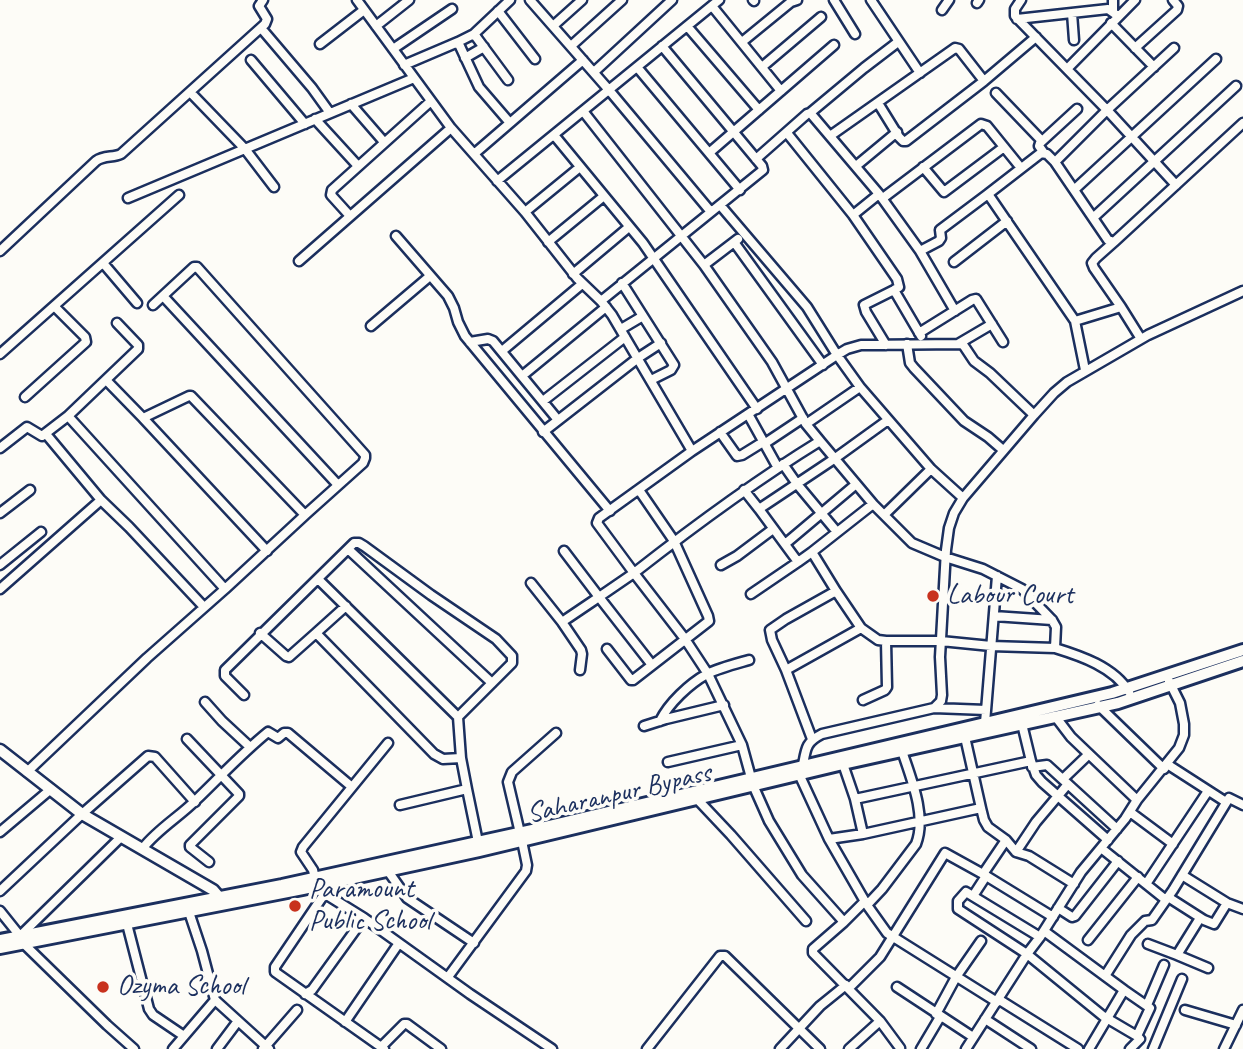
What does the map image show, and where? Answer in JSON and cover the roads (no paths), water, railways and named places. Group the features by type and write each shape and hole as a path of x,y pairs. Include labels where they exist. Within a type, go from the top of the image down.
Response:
{"main road":[{"path":"1168,680 1243,650"},
{"name":"Saharanpur Bypass","path":"0,948 22,940 189,912 220,901 314,881 388,871 498,842 698,800 753,781 843,764 1099,707 1129,693 1168,680 1243,662"},
{"path":"801,770 1091,698 1129,693"},
{"path":"521,837 753,781"},
{"path":"314,881 478,842 498,842"},
{"path":"0,940 22,940 220,901"}],"street":[{"path":"0,251 96,161 102,157 121,155 261,28 267,22 259,6 263,0"},
{"path":"357,0 451,128 525,212 573,274 603,304 692,451"},
{"path":"376,26 409,0"},
{"path":"404,65 474,34 510,0"},
{"path":"530,0 711,212"},
{"path":"553,26 582,0"},
{"path":"571,46 622,0"},
{"path":"594,72 672,0"},
{"path":"742,42 797,0"},
{"path":"834,0 855,34"},
{"path":"871,0 920,73"},
{"path":"942,10 949,0"},
{"path":"1021,0 1014,12 1017,19 1176,185"},
{"path":"1113,0 1116,14"},
{"path":"1067,69 1111,23 1116,14 1135,0"},
{"path":"1135,48 1177,10 1178,6 1173,0"},
{"path":"497,181 716,3 742,42 782,90"},
{"path":"393,50 452,9"},
{"path":"1017,19 1108,9 1116,14"},
{"path":"320,44 364,10"},
{"path":"498,11 535,60"},
{"path":"1072,13 1074,40"},
{"path":"762,66 821,17"},
{"path":"1111,23 1154,67"},
{"path":"687,26 759,110"},
{"path":"261,28 313,88 330,113"},
{"path":"474,34 508,80"},
{"path":"878,103 903,141 909,139 984,81 1035,37"},
{"path":"458,42 479,87 510,123"},
{"path":"756,159 898,42"},
{"path":"709,153 834,45"},
{"path":"522,376 622,284 763,170 662,46"},
{"path":"465,58 484,47"},
{"path":"830,136 952,49 957,48 984,81"},
{"path":"1055,162 1174,48"},
{"path":"1074,190 1216,59"},
{"path":"474,154 583,60"},
{"path":"251,61 305,124"},
{"path":"637,67 740,190"},
{"path":"128,198 414,78"},
{"path":"1094,217 1236,86"},
{"path":"190,92 245,149 274,187"},
{"path":"996,93 1042,141"},
{"path":"350,216 331,193 431,101"},
{"path":"351,104 384,142"},
{"path":"1077,109 1039,146 1055,162 1108,240 1114,242"},
{"path":"583,111 704,265 772,362 805,421 855,485 908,540 945,557 983,569 1022,589 1056,627 1055,648"},
{"path":"810,113 881,196 920,251 956,311"},
{"path":"315,119 358,166"},
{"path":"1141,339 1092,263 1243,123"},
{"path":"853,215 981,124 987,126 1021,168"},
{"path":"299,261 451,128"},
{"path":"856,166 897,132"},
{"path":"786,133 853,215 897,279 899,286 894,290 864,305 886,345"},
{"path":"554,135 653,258 757,409"},
{"path":"923,167 944,192 1004,147"},
{"path":"920,251 939,241 940,230 1038,154 1044,153"},
{"path":"525,212 580,167"},
{"path":"988,194 1075,321 1085,370"},
{"path":"0,341 3,351 179,195"},
{"path":"548,242 604,196"},
{"path":"720,205 807,307 860,387 931,469 963,498"},
{"path":"954,262 1007,221"},
{"path":"573,274 629,226"},
{"path":"704,265 744,234"},
{"path":"396,236 452,303 462,331 470,342 610,511"},
{"path":"734,242 823,365"},
{"path":"103,263 136,303"},
{"path":"27,772 147,658 363,463 365,458 197,267 153,305"},
{"path":"371,326 430,276"},
{"path":"502,351 582,284"},
{"path":"622,284 674,365 671,370 651,380"},
{"path":"894,290 925,344"},
{"path":"934,708 941,701 942,695 941,641 949,528 963,498 1054,393 1085,370 1141,339 1243,291"},
{"path":"163,296 338,485"},
{"path":"919,333 976,299 1003,342"},
{"path":"25,397 86,342 85,337 54,306"},
{"path":"1075,321 1121,307"},
{"path":"543,401 643,316"},
{"path":"0,448 27,427 40,435 46,435 138,349 138,345 117,323"},
{"path":"958,344 992,324"},
{"path":"470,342 491,340 558,420"},
{"path":"543,432 661,343"},
{"path":"907,344 910,363 914,368 964,421 1003,450"},
{"path":"844,922 802,875 769,821 742,745 708,674 685,639 597,525 599,518 720,432 837,355 854,347 907,344 964,346 974,361 1034,415"},
{"path":"106,380 267,551"},
{"path":"720,432 737,456 742,455 860,387"},
{"path":"143,418 191,396 305,515"},
{"path":"748,414 780,466 837,532"},
{"path":"68,416 225,589"},
{"path":"759,509 888,420"},
{"path":"46,435 101,500 204,607"},
{"path":"562,622 634,573 744,490 820,441"},
{"path":"884,515 931,469"},
{"path":"785,544 855,485"},
{"path":"0,513 30,490"},
{"path":"607,649 631,680 634,680 706,624 709,618 674,541 639,490"},
{"path":"744,490 798,562"},
{"path":"0,589 101,500"},
{"path":"751,594 812,552 873,504"},
{"path":"721,565 773,529"},
{"path":"0,565 41,532"},
{"path":"244,695 225,676 224,671 260,633 356,543 365,546 496,639 512,656 513,660 458,717"},
{"path":"348,549 492,683"},
{"path":"564,551 652,665"},
{"path":"812,552 861,628 878,640 1055,648 1082,657 1112,674 1129,693"},
{"path":"985,723 997,576"},
{"path":"318,579 458,717 461,758 478,842"},
{"path":"531,583 581,650 580,670"},
{"path":"812,739 770,632 786,619 836,591"},
{"path":"260,633 289,657 346,606"},
{"path":"994,616 1052,620"},
{"path":"786,670 861,628"},
{"path":"316,633 434,754 443,759 461,758"},
{"path":"863,700 887,687 886,641"},
{"path":"660,721 688,688 708,674 749,660"},
{"path":"966,1049 1081,872 1180,748 1184,724 1180,703 1168,680"},
{"path":"1091,698 1165,766 1226,803"},
{"path":"205,702 250,747"},
{"path":"644,726 724,705"},
{"path":"986,710 934,708 822,734 812,739 801,770 829,839 866,903 887,933 1078,1049"},
{"path":"1055,716 1071,737 1137,800"},
{"path":"1022,724 1036,775 1108,840"},
{"path":"143,848 151,837 195,802 220,774 268,732 278,738 288,733 352,787"},
{"path":"448,977 526,870 508,782 509,775 556,733"},
{"path":"965,737 984,820 988,827 1006,840 1016,852 1029,856 1073,884"},
{"path":"187,739 239,796 190,845 209,862"},
{"path":"388,743 302,850 313,870 314,881 325,893 552,1049"},
{"path":"668,762 742,745"},
{"path":"0,750 82,814 213,890 220,901"},
{"path":"900,1049 880,1021 813,953 813,949 882,889 916,844 920,821 914,787 902,751"},
{"path":"1016,852 1065,781 1088,754"},
{"path":"0,891 82,814 150,756 155,757 195,802"},
{"path":"843,764 863,834"},
{"path":"855,799 973,774 1031,764 1047,765 1117,829"},
{"path":"0,832 51,789"},
{"path":"400,806 467,789"},
{"path":"1146,884 1208,791"},
{"path":"1105,976 1131,935 1144,921 1152,920 1167,899 1228,798 1243,805"},
{"path":"698,800 806,921"},
{"path":"829,839 981,808"},
{"path":"1130,812 1173,844"},
{"path":"22,940 121,837"},
{"path":"973,895 1006,840"},
{"path":"1101,848 1167,899 1200,918 1214,924 1227,903"},
{"path":"780,1049 820,1006 848,986 880,957 945,853 1053,917"},
{"path":"1058,908 1075,916 1118,861"},
{"path":"388,871 407,898 474,943"},
{"path":"1182,875 1227,903 1243,909"},
{"path":"1088,940 1138,877"},
{"path":"1130,1049 1138,1037 1150,1010 1147,1005 1042,934 973,895 965,892 958,901 958,909 1027,954 1107,1019 1138,1037 1152,1049 1181,979"},
{"path":"325,893 275,967 275,972 382,1048 407,1024 441,1049"},
{"path":"0,911 22,940 134,1049"},
{"path":"189,912 215,1000 266,1048 297,1010"},
{"path":"305,994 319,981 364,918"},
{"path":"1177,955 1200,918"},
{"path":"127,924 149,1009 157,1018 184,1036"},
{"path":"921,1049 956,977 981,941"},
{"path":"345,1022 400,943"},
{"path":"1148,944 1208,968"},
{"path":"647,1049 723,955 820,1049"},
{"path":"1147,1005 1164,965"},
{"path":"897,987 973,1037"},
{"path":"1089,1049 1124,990"},
{"path":"173,1049 215,1000"},
{"path":"1185,1010 1236,1025"},
{"path":"1224,1049 1243,1010"},
{"path":"985,1019 1031,1049"},
{"path":"218,1049 238,1021"},
{"path":"849,1049 880,1021"}],"place":[{"name":"Labour Court","path":"933,596"},
{"name":"Paramount Public School","path":"295,906"},
{"name":"Ozyma School","path":"103,987"}]}
